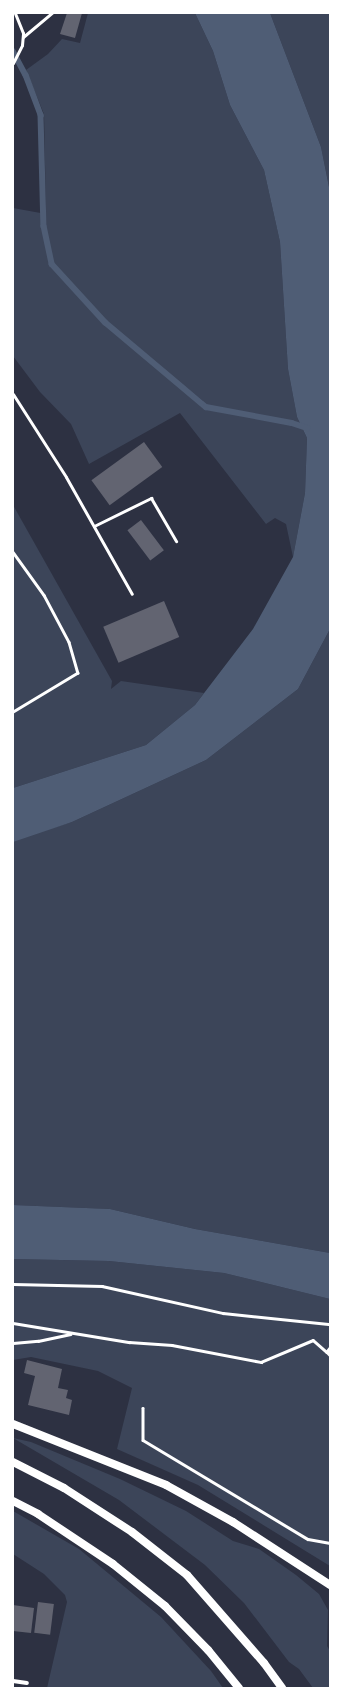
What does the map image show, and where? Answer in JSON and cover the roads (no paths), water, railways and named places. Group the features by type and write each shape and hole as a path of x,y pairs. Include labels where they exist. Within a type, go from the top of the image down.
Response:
{"main road":[{"path":"13,1424 166,1485 233,1522 330,1585"},
{"path":"13,1462 64,1488 132,1532 187,1575 260,1657 282,1688"},
{"path":"13,1501 38,1514 113,1564 164,1606 208,1650 239,1688"}],"street":[{"path":"13,1681 27,1683"}],"lane":[{"path":"13,63 19,52 22,37 15,13"},
{"path":"22,37 52,13"},
{"path":"13,394 94,526 132,594"},
{"path":"94,526 152,498 176,541"}],"waterway":[{"path":"13,51 26,75 41,115 44,226 52,264 105,322 206,407 292,423 307,428"}]}
